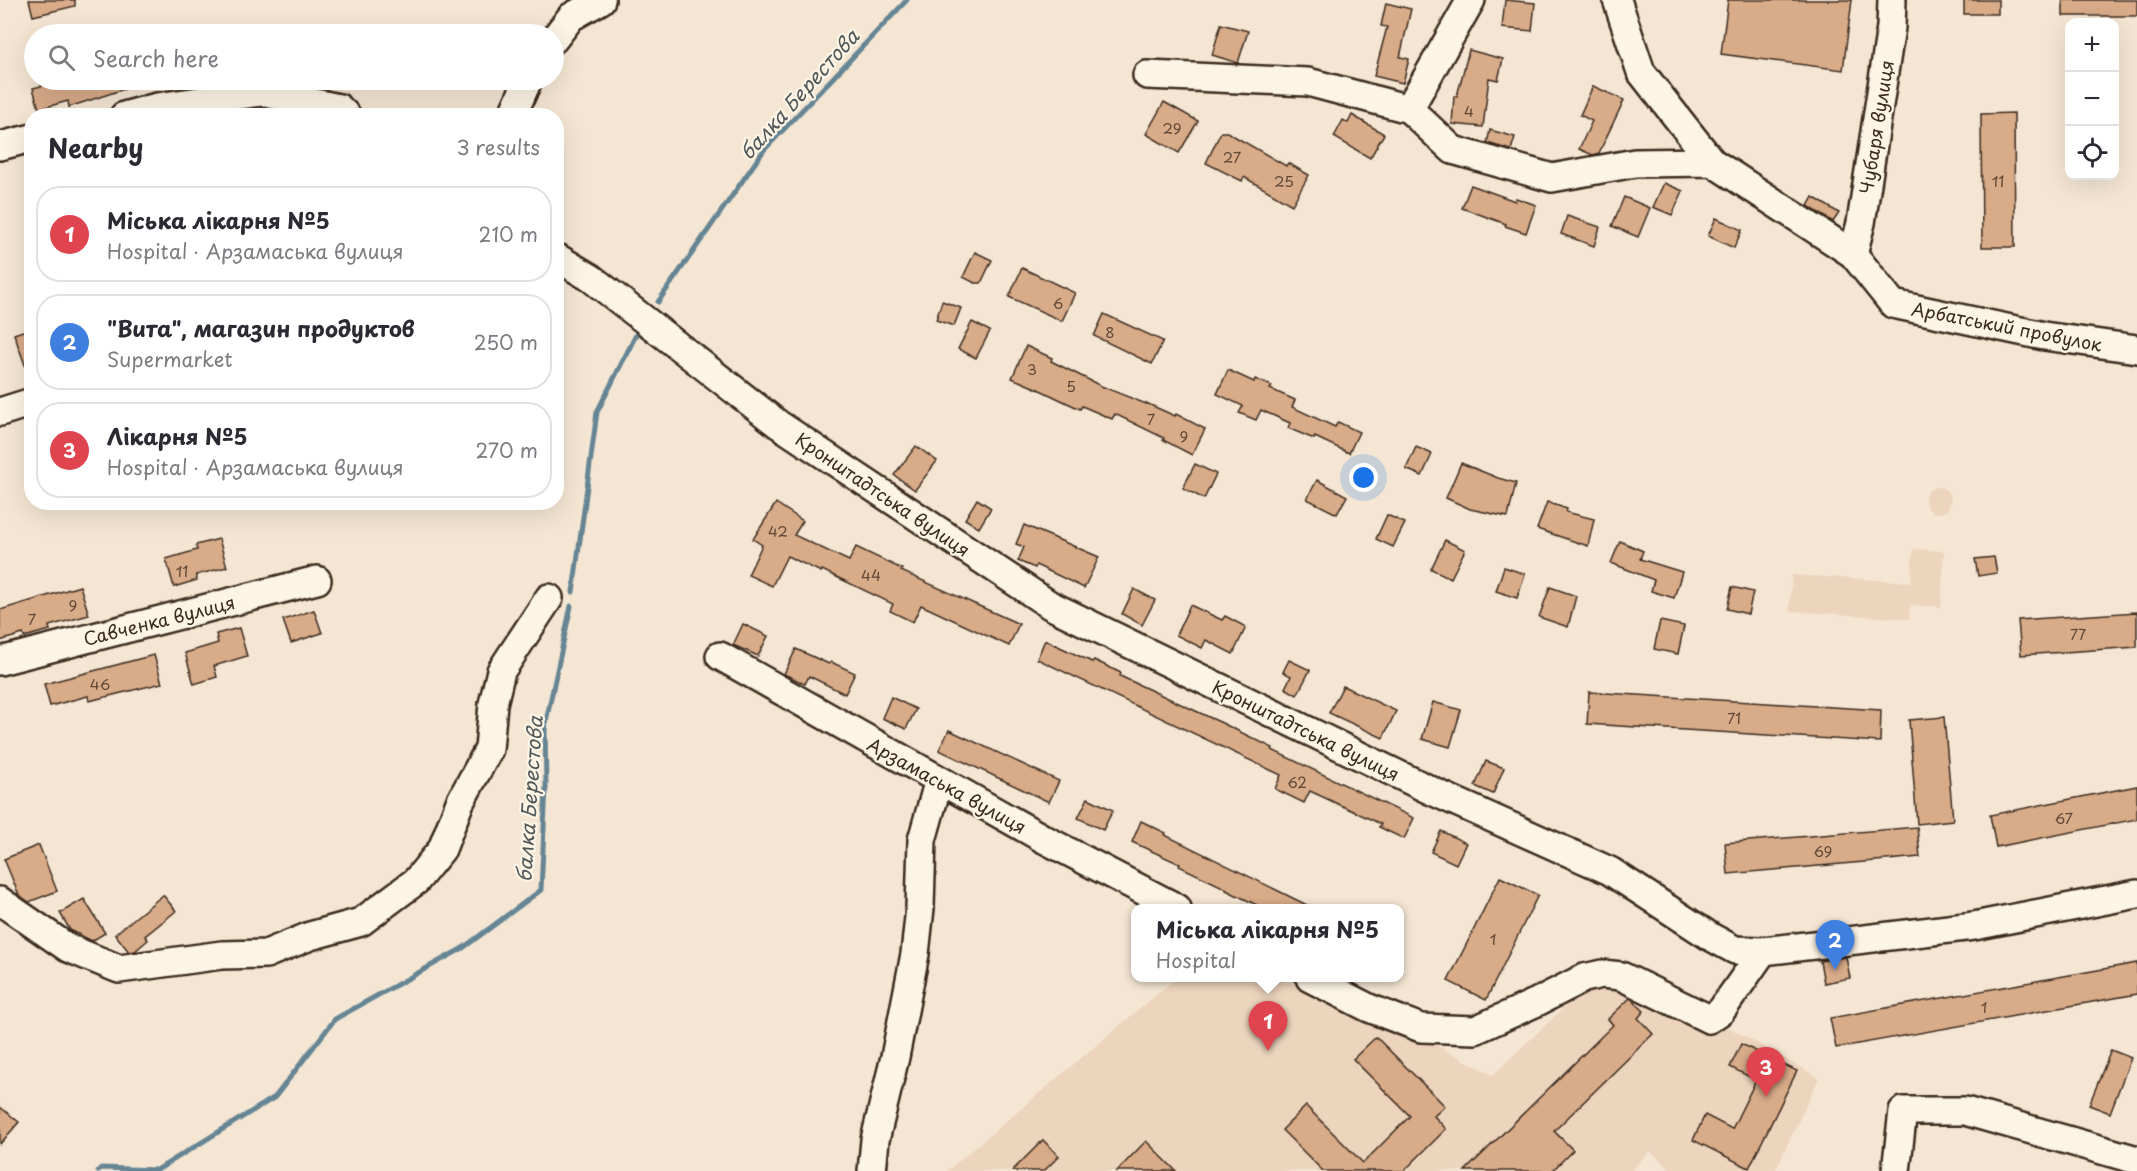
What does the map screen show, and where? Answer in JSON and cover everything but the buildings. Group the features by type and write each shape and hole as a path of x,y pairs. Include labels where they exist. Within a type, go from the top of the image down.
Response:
{"street":[{"path":"564,27 572,17 601,0"},
{"path":"1409,109 1471,0"},
{"name":"Арбатський провулок","path":"1617,0 1641,72 1712,162 1853,254 1893,304 2044,336 2137,349"},
{"name":"Чубаря вулиця","path":"1853,254 1865,200 1891,27 1892,0"},
{"path":"1147,75 1308,82 1409,109 1453,150 1552,178 1635,163 1712,162"},
{"path":"516,108 524,90"},
{"path":"153,108 261,92 339,108"},
{"path":"0,146 24,140"},
{"name":"Кронштадтська вулиця","path":"564,262 591,279 778,424 1050,605 1432,791 1610,871 1711,937 1735,950 1763,951 1974,926 2137,894"},
{"path":"0,412 24,404"},
{"name":"Савченка вулиця","path":"0,661 317,580"},
{"path":"0,902 68,948 119,969 222,955 266,954 310,936 362,922 416,881 441,849 460,802 489,749 493,704 501,670 549,598"},
{"name":"Арзамаська вулиця","path":"720,656 1044,839 1168,904"},
{"path":"872,1171 875,1140 895,1057 915,954 920,908 922,840 939,780"},
{"path":"1318,982 1369,1008 1421,1028 1475,1030 1584,978 1602,974 1621,976 1709,1018 1721,1011 1763,951"},
{"path":"1896,1171 1903,1111 1965,1111 2137,1160"}],"shaded area":[{"path":"1938,487 1947,491 1951,500 1947,509 1938,513 1929,509 1925,500 1929,491"},
{"path":"1913,549 1944,551 1941,607 1910,605 1909,619 1789,611 1792,575 1911,582"},
{"path":"1616,958 1728,1027 1819,1078 1775,1171 1673,1171 1650,1151 1631,1171 947,1171 1171,982 1290,982 1365,1008 1493,1075"}],"waterway":[{"name":"балка Берестова","path":"658,302 764,150 907,0"},
{"name":"балка Берестова","path":"573,592 597,412 640,327"},
{"name":"балка Берестова","path":"98,1171 101,1168 157,1170 275,1097 335,1019 463,948 541,890 546,787 545,726 571,606"}],"place":[{"name":"\"Вита\", магазин продуктов","path":"1835,970"},
{"name":"Міська лікарня №5","path":"1268,1051"},
{"name":"Лікарня №5","path":"1766,1097"}]}
